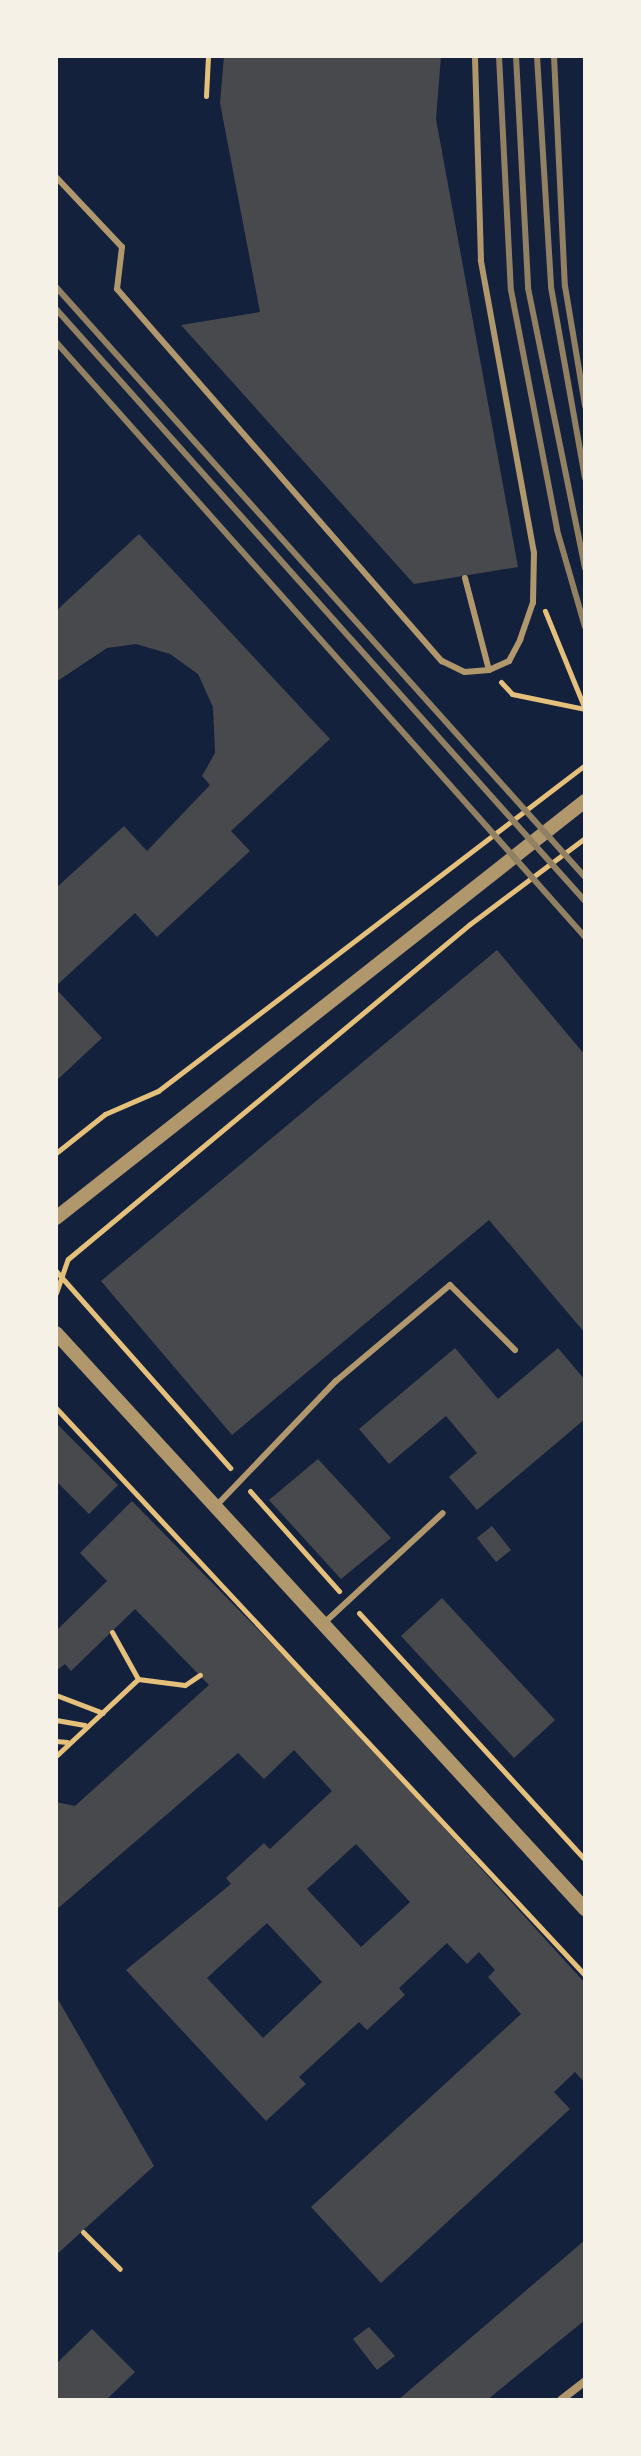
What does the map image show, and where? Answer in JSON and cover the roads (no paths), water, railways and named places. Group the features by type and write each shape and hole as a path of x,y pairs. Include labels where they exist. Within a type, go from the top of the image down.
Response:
{"street":[{"path":"56,1218 585,801"},
{"path":"56,1333 585,1909"},
{"path":"561,2400 585,2381"}],"lane":[{"path":"56,177 122,247 117,289 442,661 465,672 489,670 509,661 533,603 534,553 481,260 475,56"},
{"path":"465,578 489,670"},
{"path":"215,1507 336,1381 450,1285 515,1350"},
{"path":"323,1624 443,1513"}],"railway":[{"path":"499,56 511,290 557,530 585,627"},
{"path":"516,56 528,288 585,568"},
{"path":"537,56 551,287 585,478"},
{"path":"554,56 565,286 585,406"},
{"path":"56,287 585,877"},
{"path":"56,309 585,901"},
{"path":"56,342 585,937"}]}
